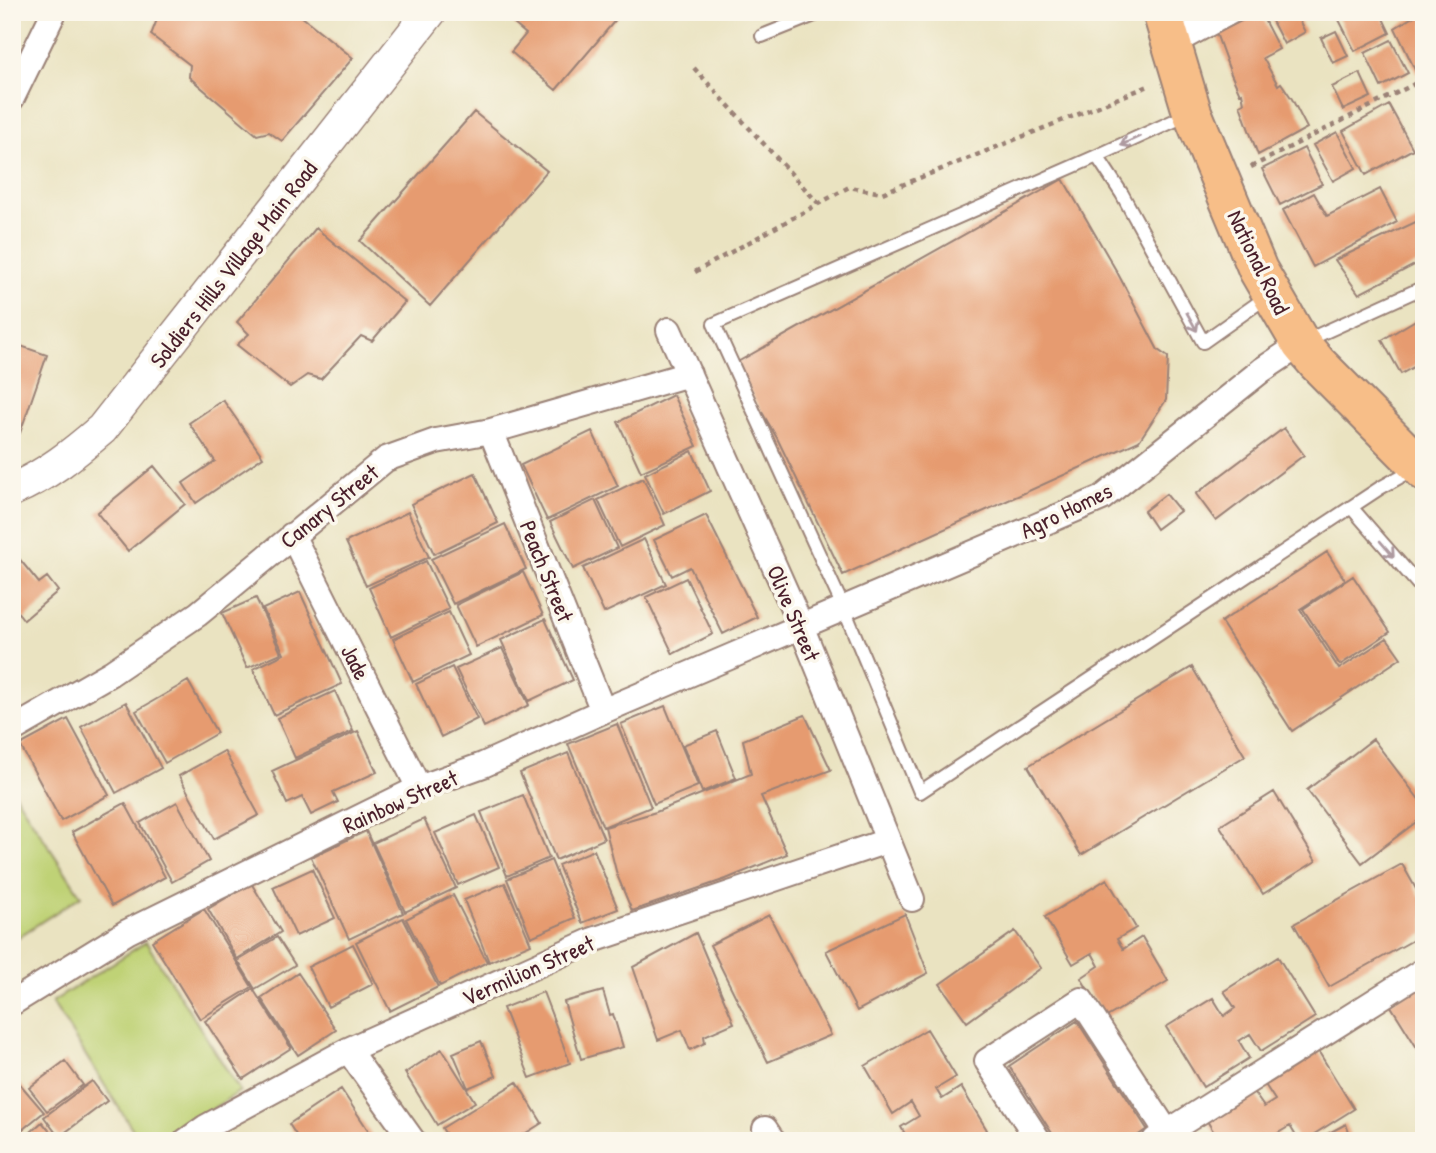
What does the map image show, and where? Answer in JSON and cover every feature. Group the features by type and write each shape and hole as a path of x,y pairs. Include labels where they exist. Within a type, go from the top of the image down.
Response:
{"highway":[{"name":"National Road","path":"1171,44 1192,112 1270,295 1301,344 1333,381 1421,469"}],"street":[{"path":"12,98 54,12"},
{"name":"Soldiers Hills Village Main Road","path":"12,490 40,478 102,429 430,12"},
{"path":"1171,44 1230,12"},
{"name":"Olive Street","path":"669,330 801,626 912,900"},
{"name":"Agro Homes","path":"801,626 844,610 1102,498 1262,369 1301,344"},
{"name":"Canary Street","path":"12,730 111,673 198,614 386,459 436,441 491,431 689,374"},
{"name":"Peach Street","path":"491,431 603,711"},
{"name":"Jade","path":"292,535 419,788"},
{"name":"Rainbow Street","path":"12,1003 127,932 419,788 483,765 801,626"},
{"name":"Vermilion Street","path":"186,1141 206,1127 348,1050 593,940 887,841"},
{"path":"1040,1141 988,1061 1081,1000 1160,1136 1424,970"},
{"path":"348,1050 413,1141"}],"lane":[{"path":"762,36 822,12"},
{"path":"1192,112 714,324 844,610 920,792 1380,488 1421,469"},
{"path":"1097,156 1122,194 1203,342 1270,295"},
{"path":"1301,344 1424,287"},
{"path":"1351,507 1424,591"}],"path":[{"path":"695,272 849,187 882,194 1171,44"},
{"path":"694,68 819,204"},
{"path":"1222,182 1424,79"}],"green space":[{"path":"12,790 81,896 15,939 12,934"},
{"path":"146,942 240,1091 163,1141 140,1141 52,1002"}],"building":[{"path":"160,12 296,12 353,58 282,141 269,132 257,135 189,77 190,65 151,35"},
{"path":"525,12 613,12 618,17 556,90 511,52 526,34 514,24"},
{"path":"1260,12 1279,49 1263,58 1278,85 1281,83 1292,99 1307,128 1258,155 1240,105 1244,103 1242,93 1240,94 1231,74 1216,33"},
{"path":"1289,12 1295,12 1305,32 1284,44 1272,21"},
{"path":"1317,12 1335,12 1321,19"},
{"path":"1335,12 1380,12 1390,33 1355,51"},
{"path":"1424,12 1424,70 1417,74 1395,28"},
{"path":"1336,31 1348,56 1333,63 1321,38"},
{"path":"1391,40 1408,73 1381,87 1365,53"},
{"path":"1360,73 1371,97 1343,110 1332,87"},
{"path":"1389,105 1413,149 1366,175 1343,131"},
{"path":"474,112 547,171 430,306 360,241"},
{"path":"1337,132 1356,168 1333,181 1313,145"},
{"path":"1304,148 1322,184 1280,205 1262,169"},
{"path":"1063,179 1158,350 1168,357 1166,400 1139,441 843,575 777,438 734,364"},
{"path":"1380,189 1397,222 1313,267 1283,210 1314,193 1327,216"},
{"path":"1424,218 1424,260 1359,294 1335,260"},
{"path":"316,228 405,302 372,341 361,336 321,379 307,375 290,387 237,345 249,334 237,322"},
{"path":"1424,315 1424,361 1401,374 1382,340"},
{"path":"12,343 47,355 20,433 12,430"},
{"path":"673,395 697,446 641,472 618,422"},
{"path":"223,400 263,457 196,503 183,483 215,461 189,423"},
{"path":"1284,428 1304,455 1216,521 1196,494"},
{"path":"592,431 618,486 547,520 521,465"},
{"path":"692,451 710,491 664,514 645,474"},
{"path":"154,466 185,504 128,551 97,513"},
{"path":"475,473 498,523 434,554 411,504"},
{"path":"643,478 665,525 620,547 598,500"},
{"path":"1166,494 1180,511 1156,529 1144,511"},
{"path":"595,500 617,548 573,569 550,522"},
{"path":"408,512 429,557 366,586 346,542"},
{"path":"706,515 757,617 723,634 690,567 672,576 654,540"},
{"path":"505,524 526,569 453,604 431,559"},
{"path":"644,539 666,584 604,613 583,568"},
{"path":"1327,552 1345,580 1300,609 1339,669 1387,638 1401,658 1292,731 1221,622"},
{"path":"17,556 39,583 47,577 58,591 24,620 12,605 12,560"},
{"path":"426,561 449,609 391,637 369,588"},
{"path":"523,572 543,615 476,647 456,605"},
{"path":"1353,576 1390,632 1340,665 1303,609"},
{"path":"686,578 713,634 673,654 646,597"},
{"path":"300,592 342,684 274,715 253,669 284,654 263,609"},
{"path":"256,598 281,653 247,668 222,613"},
{"path":"449,612 469,655 413,682 393,639"},
{"path":"545,619 573,680 529,701 501,640"},
{"path":"502,648 529,705 484,727 456,669"},
{"path":"452,667 477,719 441,737 416,684"},
{"path":"1192,667 1245,756 1081,855 1028,766"},
{"path":"188,681 217,733 165,763 136,711"},
{"path":"335,691 353,731 295,758 277,718"},
{"path":"126,702 161,768 116,793 81,727"},
{"path":"665,706 698,786 654,804 621,724"},
{"path":"805,715 831,770 761,796 787,854 726,879 632,911 617,875 605,827 656,812 751,774 743,740"},
{"path":"68,719 109,795 61,821 20,745"},
{"path":"617,724 651,807 603,827 568,744"},
{"path":"358,731 377,772 333,792 338,802 311,815 302,797 287,804 272,771"},
{"path":"717,731 736,778 702,792 683,745"},
{"path":"1373,739 1424,806 1424,816 1362,863 1307,790"},
{"path":"224,751 259,815 214,839 179,776"},
{"path":"568,753 604,839 556,860 520,773"},
{"path":"1274,792 1316,861 1263,894 1220,826"},
{"path":"523,795 549,858 507,876 481,812"},
{"path":"177,802 209,861 172,882 140,823"},
{"path":"125,803 165,877 112,906 72,832"},
{"path":"476,815 499,867 458,885 435,833"},
{"path":"424,819 456,888 405,912 373,843"},
{"path":"366,831 403,913 349,939 311,857"},
{"path":"594,850 618,909 582,923 558,865"},
{"path":"551,860 575,918 531,937 507,879"},
{"path":"1402,864 1424,903 1424,934 1329,987 1294,924"},
{"path":"312,869 335,918 296,936 273,887"},
{"path":"1107,879 1136,928 1117,939 1123,949 1142,937 1168,981 1105,1018 1081,978 1099,966 1092,953 1073,964 1045,917"},
{"path":"251,883 281,932 237,959 208,909"},
{"path":"505,883 531,944 489,962 464,900"},
{"path":"453,895 487,962 440,986 406,919"},
{"path":"204,909 252,987 200,1019 152,941"},
{"path":"905,914 928,973 857,1011 826,951"},
{"path":"769,915 831,1035 768,1062 710,945"},
{"path":"403,918 438,987 390,1011 356,942"},
{"path":"1015,931 1041,968 967,1022 940,984"},
{"path":"696,933 734,1023 704,1036 705,1043 690,1050 682,1030 658,1040 633,967"},
{"path":"277,937 295,965 255,989 238,961"},
{"path":"353,944 373,984 328,1007 308,967"},
{"path":"1278,957 1315,1017 1261,1051 1250,1034 1239,1041 1249,1058 1203,1087 1166,1027 1213,998 1224,1016 1235,1008 1224,991"},
{"path":"298,973 336,1030 298,1055 261,998"},
{"path":"1424,981 1424,1059 1389,1003"},
{"path":"253,989 291,1048 243,1079 205,1021"},
{"path":"603,991 623,1047 581,1059 564,1002"},
{"path":"543,992 570,1063 530,1078 503,1008"},
{"path":"1077,1021 1147,1129 1130,1141 1057,1141 1009,1066"},
{"path":"927,1029 956,1077 936,1089 942,1099 961,1087 987,1130 970,1141 909,1141 901,1127 919,1116 911,1102 893,1114 865,1066"},
{"path":"481,1041 496,1076 468,1088 453,1053"},
{"path":"442,1049 475,1102 437,1125 405,1073"},
{"path":"1317,1049 1354,1109 1303,1141 1299,1141 1290,1126 1278,1133 1283,1141 1219,1141 1206,1119 1252,1090 1264,1107 1275,1100 1264,1083"},
{"path":"65,1061 83,1085 47,1111 29,1088"},
{"path":"92,1081 107,1101 59,1137 44,1117"},
{"path":"517,1082 542,1123 513,1141 450,1141 442,1128"},
{"path":"20,1084 44,1112 12,1138 12,1091"},
{"path":"341,1089 372,1136 366,1141 300,1141 289,1124"},
{"path":"42,1122 58,1141 21,1141"},
{"path":"1346,1124 1352,1141 1314,1141"}]}
